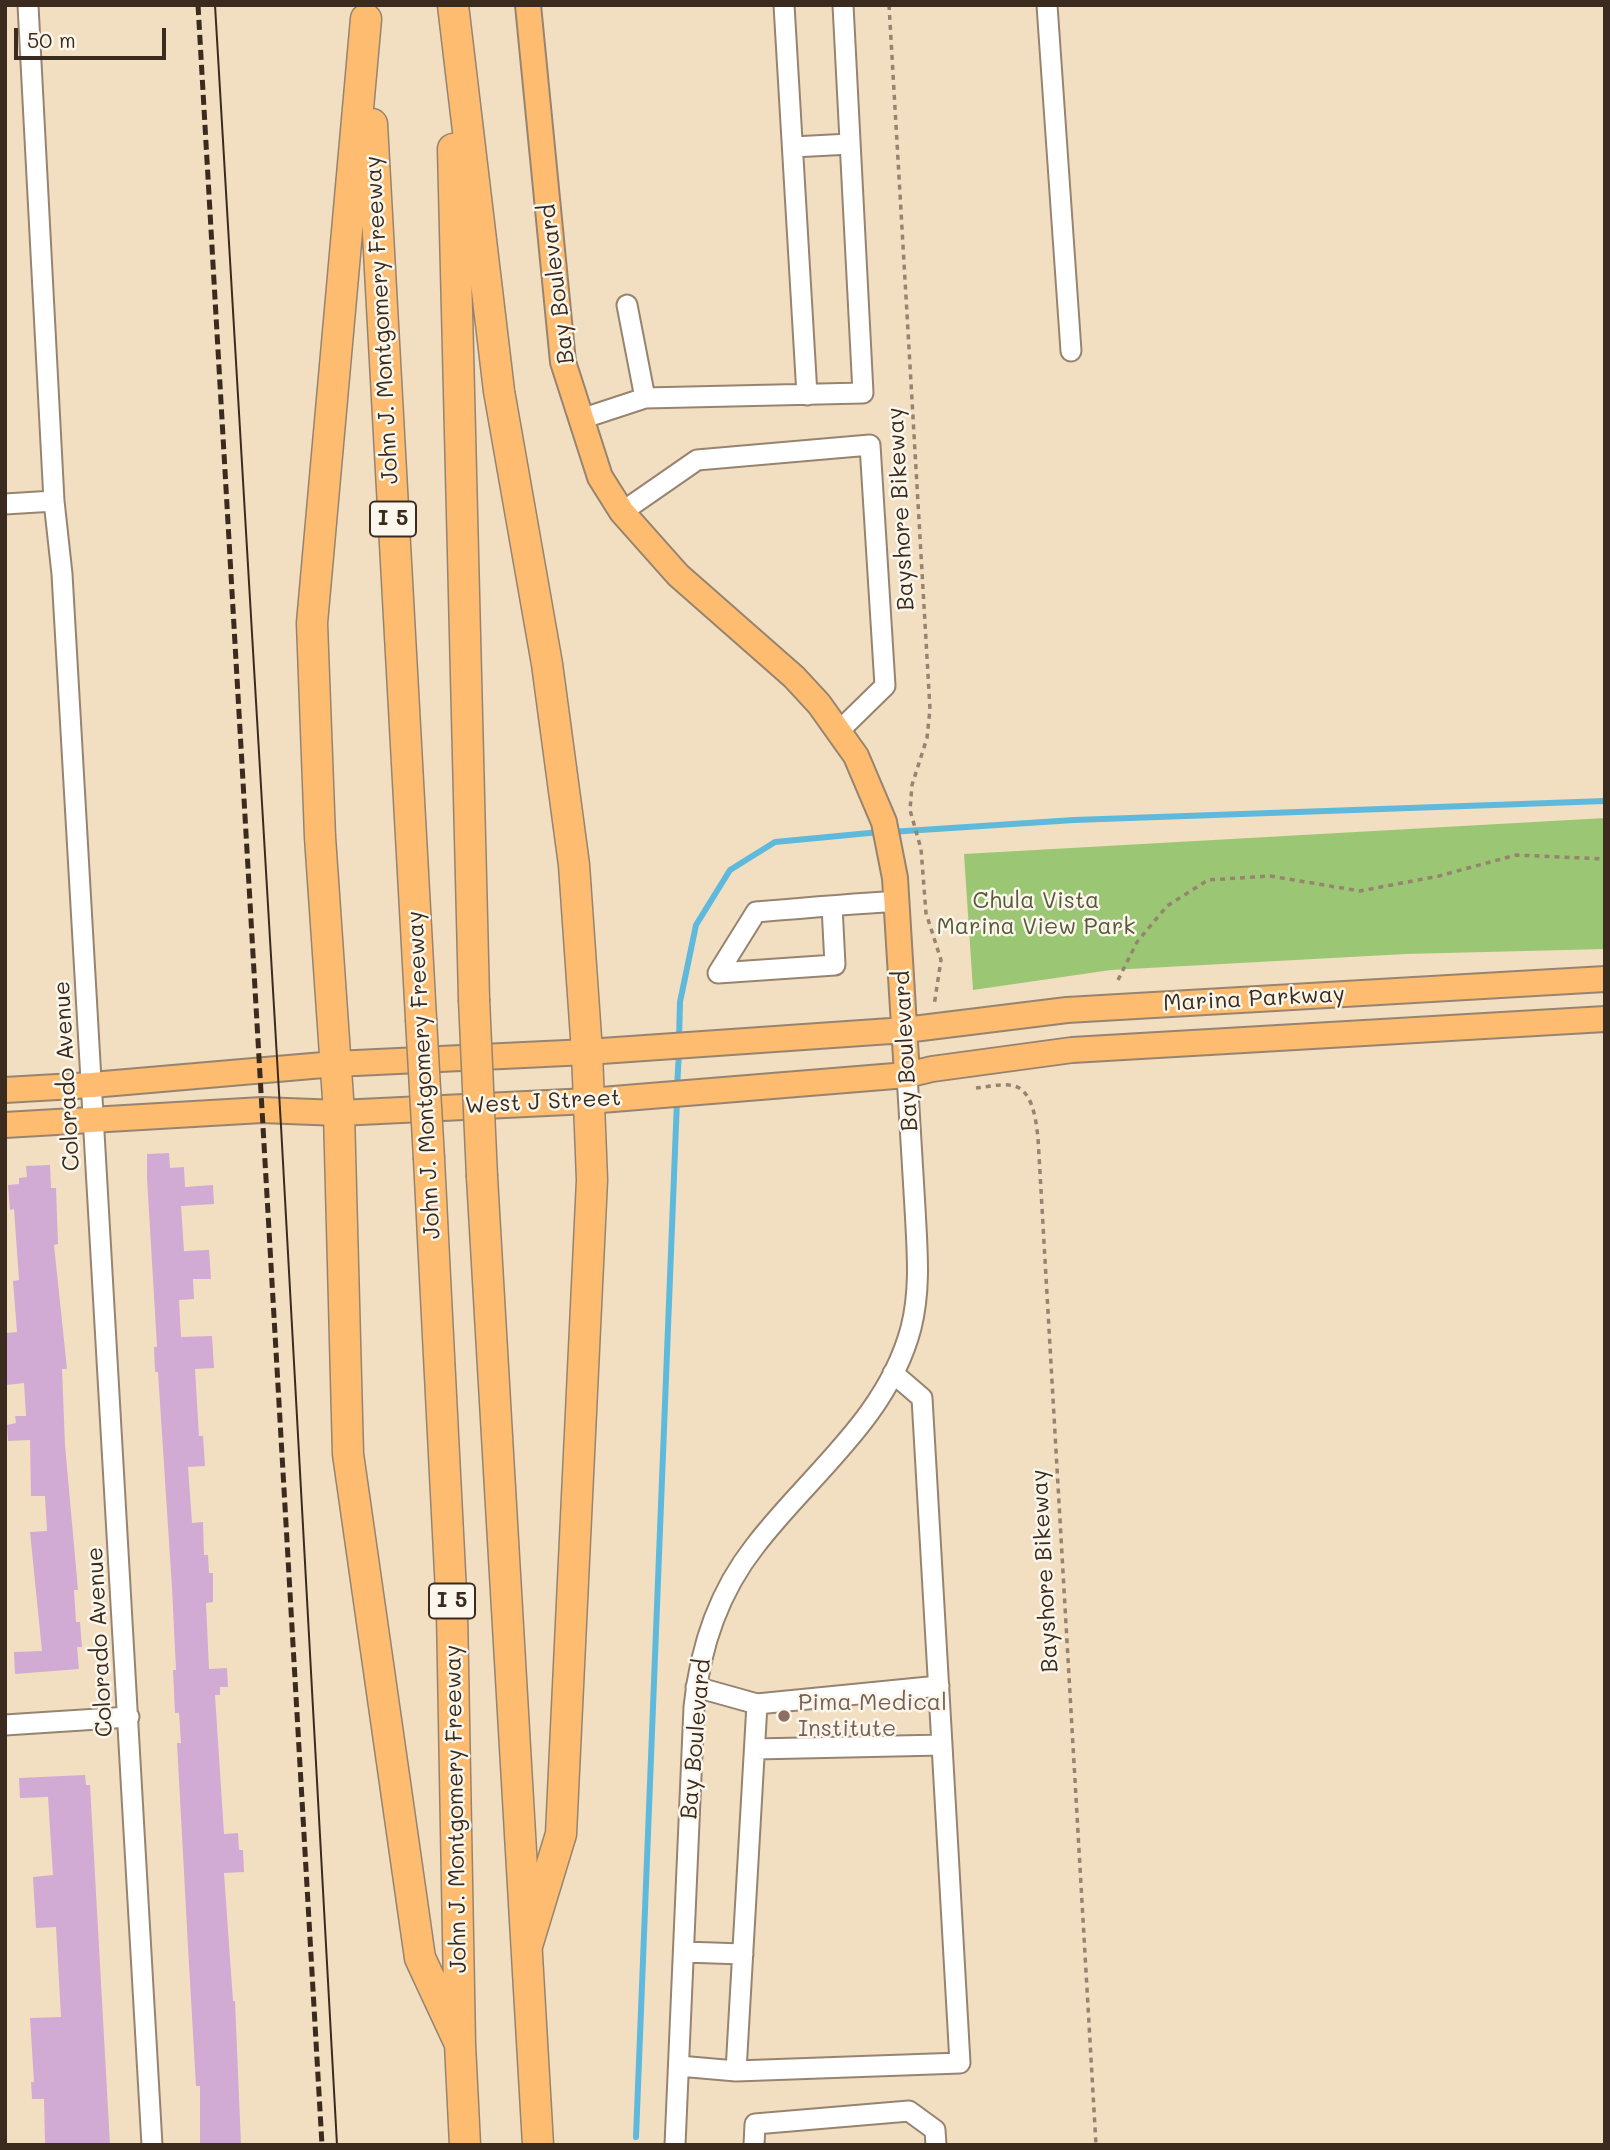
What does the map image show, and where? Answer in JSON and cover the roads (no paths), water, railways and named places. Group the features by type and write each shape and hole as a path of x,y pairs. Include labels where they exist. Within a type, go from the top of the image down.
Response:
{"highway":[{"name":"I 5","path":"452,5 474,999 538,2145"},
{"path":"452,5 499,391 547,664 574,865 589,1101 592,1180 561,1834 527,1946"},
{"path":"366,12 312,623 320,837 340,1114 348,1454 420,1958 460,2044"},
{"name":"John J. Montgomery Freeway","path":"366,12 452,1612 460,2044 465,2145"}],"main road":[{"name":"Bay Boulevard","path":"528,5 563,362 600,477 622,512 678,575 794,677 839,730 856,756 884,822 898,901 907,1075"},
{"name":"Marina Parkway","path":"905,1030 1067,1010 1605,979"},
{"name":"Marina Parkway","path":"907,1075 932,1069 1072,1050 1605,1019"},
{"name":"West J Street","path":"5,1090 335,1064 587,1052 905,1030"},
{"name":"West J Street","path":"5,1125 262,1110 340,1114 589,1101 907,1075"}],"street":[{"name":"Colorado Avenue","path":"28,5 54,501 62,574 152,2145"},
{"path":"784,5 807,394"},
{"path":"581,419 645,398 863,393 843,5"},
{"path":"1047,5 1071,351"},
{"path":"793,147 850,144"},
{"path":"627,305 645,398"},
{"path":"622,512 697,460 870,445 885,686 839,730"},
{"path":"5,504 54,501"},
{"path":"832,906 835,965 718,974 756,912 832,906 898,901"},
{"name":"Bay Boulevard","path":"676,2145 698,1667 708,1630 729,1585 755,1545 875,1406 893,1373 910,1330 919,1285 907,1075"},
{"path":"679,2066 736,2071 960,2063 922,1398 893,1373"},
{"path":"696,1687 757,1704 939,1686"},
{"path":"736,2071 757,1704"},
{"path":"5,1725 129,1717"},
{"path":"755,1749 942,1745"},
{"path":"684,1952 743,1954"},
{"path":"754,2145 755,2124 909,2111 935,2130 936,2145"}],"waterway":[{"path":"890,832 1074,820 1605,801"},
{"path":"679,1040 680,1002 696,925 730,870 775,842 880,832"},
{"path":"677,1089 679,1051"},
{"path":"636,2137 677,1100"}],"tram line":[{"path":"215,5 337,2145"}],"railway":[{"path":"198,5 322,2145"}],"place":[{"name":"Pima Medical Institute","path":"784,1716"}],"park label":[{"name":"Chula Vista Marina View Park","path":"1036,914"}]}
